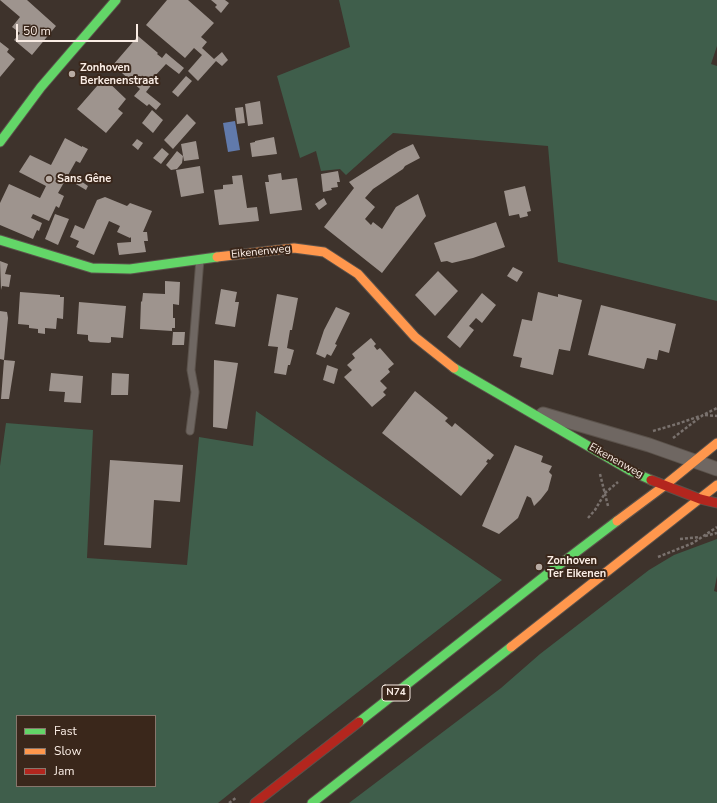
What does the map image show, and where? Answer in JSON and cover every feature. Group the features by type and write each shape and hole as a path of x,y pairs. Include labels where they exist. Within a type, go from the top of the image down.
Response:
{"main road":[{"path":"0,142 41,88 116,0"},
{"name":"Eikenenweg","path":"0,240 92,268 130,269 294,248 324,252 358,274 415,337 459,372 630,471 664,486 700,499 717,503"},
{"name":"N74","path":"255,803 546,575 664,486 717,443"},
{"path":"312,803 717,486"}],"street":[{"name":"Eikenenweg","path":"520,407 649,445 717,469"}],"lane":[{"path":"190,431 194,392 191,370 200,259"}],"path":[{"path":"703,415 717,408"},
{"path":"599,470 608,506 625,515"},
{"path":"660,530 681,539 703,537 717,533"}],"green space":[{"path":"339,0 717,0 717,46 711,64 717,66 717,301 558,262 548,146 393,133 346,175 340,169 321,171 316,151 300,158 277,76 350,47"},
{"path":"256,411 502,580 218,803 0,803 0,466 6,423 93,430 87,558 187,565 199,437 253,446"},
{"path":"717,539 717,576 714,591 717,592 717,803 349,803 501,688 540,654 649,570 674,555"}],"water":[{"path":"235,121 240,150 228,152 223,123"}],"building":[{"path":"0,0 27,0 56,26 32,55 14,40 20,33 12,27 20,17"},
{"path":"167,0 188,0 214,23 201,37 207,42 202,48 214,59 222,52 228,60 222,66 216,61 198,81 188,71 202,55 194,48 185,58 146,25"},
{"path":"211,0 225,0 229,3 221,13 215,7 217,5"},
{"path":"138,36 162,58 166,53 184,68 179,74 166,64 154,77 156,79 146,92 161,104 156,110 149,104 147,106 134,96 140,89 113,65"},
{"path":"0,42 9,49 7,52 15,59 0,77"},
{"path":"186,76 192,81 178,97 172,92"},
{"path":"104,78 126,99 118,109 123,113 106,133 77,109"},
{"path":"260,101 263,124 248,126 245,104"},
{"path":"243,107 245,123 237,124 235,108"},
{"path":"152,110 163,120 153,133 142,123"},
{"path":"187,114 196,123 173,149 164,140"},
{"path":"274,137 277,154 252,157 250,143"},
{"path":"65,138 88,149 80,163 76,161 58,193 64,196 59,208 56,206 49,221 33,214 31,218 42,223 39,231 37,230 33,239 0,225 0,203 9,184 40,198 46,186 19,172 30,155 51,165"},
{"path":"137,139 143,143 138,150 132,145"},
{"path":"196,141 199,159 184,161 181,144"},
{"path":"413,144 420,158 405,166 403,169 373,189 365,198 375,207 365,219 371,225 373,222 382,229 396,207 418,194 426,216 382,273 324,227 354,188 349,182 398,151"},
{"path":"162,148 169,154 161,164 153,158"},
{"path":"177,151 183,156 182,163 177,169 171,170 166,165"},
{"path":"200,166 204,193 181,197 176,170"},
{"path":"338,171 340,182 337,182 338,187 331,188 332,190 323,192 321,174"},
{"path":"281,173 282,180 297,178 302,210 270,214 265,182 269,182 268,175"},
{"path":"72,175 88,186 86,190 69,180"},
{"path":"242,175 247,208 257,207 259,221 219,225 214,190 223,189 223,185 233,184 232,176"},
{"path":"525,186 531,211 527,212 528,216 520,218 519,214 509,216 504,191"},
{"path":"105,197 127,206 130,203 152,211 143,232 147,232 148,241 144,241 146,252 119,255 117,243 131,242 131,237 130,238 117,232 120,226 109,221 94,255 76,247 79,241 70,237 75,225 84,229 97,200"},
{"path":"324,198 327,204 319,210 315,204"},
{"path":"55,214 69,219 58,245 45,239"},
{"path":"496,222 505,247 473,258 452,263 447,261 441,262 434,243"},
{"path":"0,261 8,264 5,274 11,275 9,287 2,286 1,290"},
{"path":"513,267 523,272 517,282 507,276"},
{"path":"438,271 458,291 435,316 415,295"},
{"path":"165,281 180,282 179,305 173,304 175,328 172,328 172,331 140,329 141,301 142,302 143,293 165,294"},
{"path":"221,289 237,292 235,302 239,302 235,327 215,324"},
{"path":"20,292 60,295 60,297 64,297 63,319 57,318 56,329 45,328 45,334 38,333 38,329 29,328 29,325 18,324"},
{"path":"538,292 558,297 558,294 582,300 570,351 559,349 553,375 520,367 522,358 513,356 522,319 532,321"},
{"path":"482,293 496,305 482,323 476,318 469,326 474,330 460,348 447,337"},
{"path":"277,294 298,298 287,348 294,350 286,375 274,373 278,347 268,346"},
{"path":"79,302 126,306 123,338 111,337 111,342 109,343 90,342 88,340 88,335 77,334"},
{"path":"601,305 676,324 669,353 659,350 657,360 647,358 644,369 588,355"},
{"path":"336,307 350,313 331,356 327,354 325,358 316,354 324,330"},
{"path":"0,311 7,312 8,318 4,360 0,359"},
{"path":"173,332 185,332 184,345 172,345"},
{"path":"371,338 376,344 374,346 377,350 380,348 394,364 388,369 390,372 380,381 387,388 383,392 386,395 372,407 344,377 352,370 347,365 355,358 352,354"},
{"path":"4,360 15,361 9,399 1,399"},
{"path":"214,360 238,363 227,429 213,427"},
{"path":"327,365 338,369 334,384 323,380"},
{"path":"51,373 83,376 81,403 64,402 65,392 49,391"},
{"path":"112,373 129,374 128,395 111,395"},
{"path":"415,391 448,418 445,421 452,427 455,423 494,455 490,460 488,459 486,462 488,463 461,496 382,433"},
{"path":"515,445 543,456 541,462 552,466 549,472 552,475 548,490 541,499 534,506 531,498 527,496 518,518 499,534 482,526"},
{"path":"110,460 183,465 180,502 154,500 151,548 104,545"}],"traffic: fast":[{"path":"0,142 41,87 116,0"},
{"path":"0,240 92,268 130,269 217,257"},
{"path":"454,368 631,471 651,480"},
{"path":"359,722 617,521"},
{"path":"312,803 511,647"}],"traffic: slow":[{"path":"217,257 294,248 324,252 358,274 415,337 454,368"},
{"path":"617,521 664,486 717,443"},
{"path":"511,647 717,485"}],"traffic: jam":[{"path":"651,480 700,499 717,503"},
{"path":"255,803 359,722"}],"place":[{"name":"Zonhoven Berkenenstraat","path":"72,74"},
{"name":"Sans Gêne","path":"49,179"},
{"name":"Zonhoven Ter Eikenen","path":"539,567"}]}
